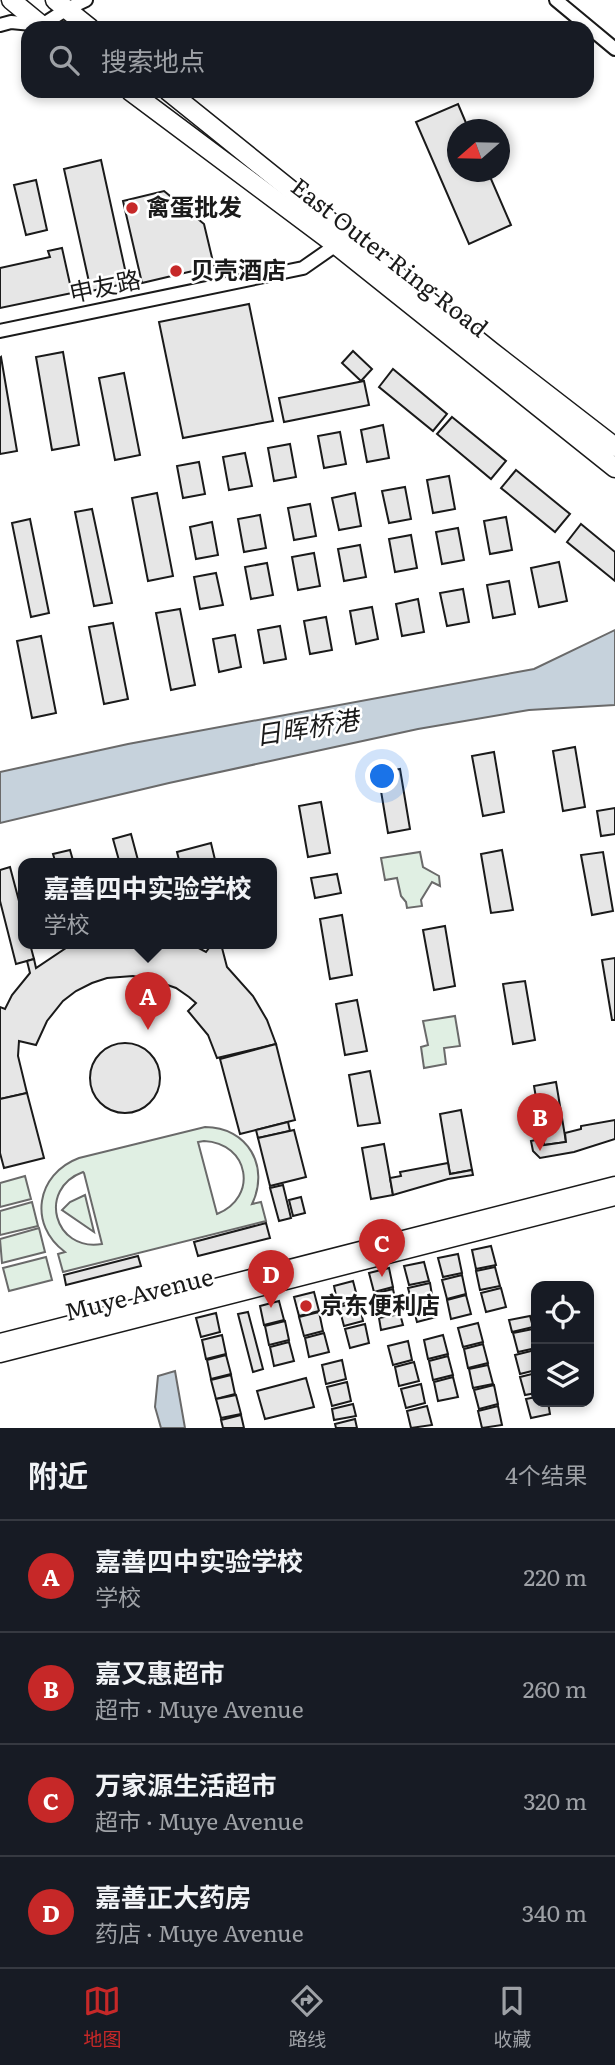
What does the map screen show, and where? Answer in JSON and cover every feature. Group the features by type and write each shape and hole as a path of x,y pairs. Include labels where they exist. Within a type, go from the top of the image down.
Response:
{"highway":[{"path":"11,0 37,21"},
{"path":"61,5 81,21"},
{"name":"East Outer Ring Road","path":"139,98 336,245 615,468"},
{"name":"East Outer Ring Road","path":"177,98 491,351 615,447"}],"main road":[{"name":"Muye Avenue","path":"0,1342 615,1185"},
{"name":"Muye Avenue","path":"0,1354 615,1197"}],"street":[{"path":"49,21 61,5 86,0"},
{"path":"556,0 581,21"},
{"path":"0,25 11,22 21,24"},
{"path":"594,32 615,49"},
{"name":"申友路","path":"0,331 303,268 336,245"}],"green space":[{"path":"420,852 423,867 439,876 440,886 432,882 421,900 422,906 407,908 397,878 385,880 381,858"},
{"path":"455,1016 460,1046 444,1048 446,1064 424,1068 421,1047 428,1045 423,1021"},
{"path":"205,1127 220,1129 244,1142 251,1152 258,1176 252,1204 261,1202 266,1221 63,1272 58,1254 65,1252 53,1241 46,1228 42,1201 53,1176 79,1158","holes":["198,1142 219,1144 231,1151 239,1160 243,1172 239,1196 217,1214","84,1173 102,1244 86,1244 72,1239 57,1217 56,1204 60,1192 69,1180"]},
{"path":"25,1176 31,1199 0,1207 0,1183"},
{"path":"85,1195 94,1232 62,1210 70,1202"},
{"path":"32,1202 38,1226 0,1235 0,1211"},
{"path":"39,1228 45,1252 2,1263 0,1239"},
{"path":"46,1257 52,1280 9,1291 3,1268"}],"water":[{"name":"日晖桥港","path":"615,630 615,705 529,710 418,729 0,823 0,772 128,744 534,669"},
{"path":"175,1371 185,1428 161,1428 155,1407 158,1376"}],"building":[{"path":"458,104 464,119 447,119 447,182 492,182 511,225 469,244 416,122"},
{"path":"101,160 128,283 91,291 64,169"},
{"path":"36,180 47,230 26,235 14,185"},
{"path":"164,191 204,224 214,266 142,283 123,201"},
{"path":"62,248 72,293 0,308 0,268 50,257 48,251"},
{"path":"249,304 273,421 183,438 159,322"},
{"path":"353,351 372,369 361,381 342,363"},
{"path":"63,352 79,445 52,450 36,357"},
{"path":"0,358 17,451 0,454"},
{"path":"393,369 447,414 433,431 379,387"},
{"path":"124,373 140,455 115,460 99,378"},
{"path":"364,381 369,405 284,422 279,398"},
{"path":"452,417 506,461 491,479 437,434"},
{"path":"383,425 389,458 367,462 361,430"},
{"path":"340,432 346,464 324,468 318,436"},
{"path":"290,444 296,477 274,481 268,448"},
{"path":"245,453 252,486 229,490 223,457"},
{"path":"199,462 205,494 183,498 177,466"},
{"path":"516,470 570,514 555,532 501,488"},
{"path":"449,476 455,509 433,513 427,480"},
{"path":"405,487 411,519 389,523 382,491"},
{"path":"157,493 173,576 148,581 132,498"},
{"path":"355,493 361,526 339,530 332,498"},
{"path":"310,504 316,536 294,540 288,508"},
{"path":"92,509 112,603 94,606 75,512"},
{"path":"260,515 266,548 244,552 238,519"},
{"path":"506,517 512,550 490,554 484,521"},
{"path":"30,519 49,613 31,617 12,523"},
{"path":"212,522 218,555 196,559 190,527"},
{"path":"581,524 615,552 615,581 567,542"},
{"path":"458,528 464,560 442,564 436,532"},
{"path":"411,535 417,568 395,572 389,539"},
{"path":"360,545 366,577 344,581 338,549"},
{"path":"314,553 320,586 298,590 292,557"},
{"path":"559,562 567,601 539,607 531,568"},
{"path":"267,563 273,595 251,599 245,567"},
{"path":"216,573 223,605 200,609 194,577"},
{"path":"509,581 515,614 493,618 487,585"},
{"path":"463,589 469,622 447,626 440,593"},
{"path":"418,599 424,632 402,636 396,604"},
{"path":"372,607 378,639 356,644 350,611"},
{"path":"180,609 195,685 171,690 156,613"},
{"path":"326,617 332,650 310,654 304,621"},
{"path":"113,623 128,699 104,704 89,627"},
{"path":"280,626 286,659 264,663 258,630"},
{"path":"235,635 241,667 219,672 213,639"},
{"path":"41,636 56,713 32,718 17,641"},
{"path":"575,747 585,807 563,811 553,751"},
{"path":"494,752 504,812 483,816 472,756"},
{"path":"400,769 410,829 388,833 378,773"},
{"path":"321,802 330,853 308,857 299,806"},
{"path":"615,808 615,834 601,836 597,811"},
{"path":"131,834 137,858 118,858 113,839"},
{"path":"211,843 215,858 178,858 177,852"},
{"path":"70,850 72,858 54,858 53,854"},
{"path":"502,850 513,910 491,913 481,854"},
{"path":"603,852 613,911 592,915 581,855"},
{"path":"10,867 18,897 18,949 31,949 34,959 16,964 0,901 0,870"},
{"path":"337,874 341,893 315,898 311,878"},
{"path":"342,915 352,975 330,979 320,919"},
{"path":"445,926 455,986 434,990 423,930"},
{"path":"64,949 200,949 206,952 208,949 222,949 227,967 253,996 267,1020 276,1044 217,1058 208,1035 188,1011 196,1003 189,997 176,988 153,980 133,976 107,978 76,991 63,1001 47,1021 36,1045 19,1041 18,1056 27,1093 0,1099 0,1007 5,1009 12,995 30,973 27,961 34,959 36,968"},
{"path":"615,958 615,1020 612,1020 602,960"},
{"path":"525,981 535,1040 513,1044 503,984"},
{"path":"357,1000 367,1051 345,1055 336,1004"},
{"path":"132,1043 145,1049 154,1058 158,1064 158,1092 150,1103 139,1111 118,1113 100,1103 92,1092 90,1071 100,1053 111,1045"},
{"path":"276,1044 295,1120 240,1134 220,1059"},
{"path":"370,1071 380,1123 358,1126 349,1075"},
{"path":"556,1082 566,1142 544,1145 534,1086"},
{"path":"27,1093 44,1158 4,1168 0,1153 0,1099"},
{"path":"461,1110 472,1170 450,1174 440,1114"},
{"path":"615,1120 615,1139 574,1152 540,1158 533,1151 531,1141 540,1139 539,1131 542,1130 544,1145 566,1142 565,1133 581,1129 581,1126"},
{"path":"288,1122 290,1131 258,1138 256,1130"},
{"path":"294,1130 306,1177 270,1186 258,1138"},
{"path":"384,1144 393,1195 371,1199 362,1148"},
{"path":"448,1163 450,1174 472,1170 473,1175 448,1179 393,1195 390,1178 401,1176 400,1172"},
{"path":"283,1185 291,1218 279,1221 270,1188"},
{"path":"301,1197 305,1213 293,1216 289,1200"},
{"path":"266,1223 270,1238 198,1256 194,1242"},
{"path":"491,1246 496,1265 476,1269 472,1250"},
{"path":"458,1254 462,1273 443,1277 438,1258"},
{"path":"138,1256 141,1266 66,1285 64,1275"},
{"path":"424,1262 429,1281 409,1285 404,1266"},
{"path":"495,1267 500,1286 480,1290 476,1271"},
{"path":"389,1268 393,1287 374,1292 369,1273"},
{"path":"462,1275 466,1294 447,1299 442,1280"},
{"path":"353,1281 358,1300 338,1305 334,1286"},
{"path":"430,1283 432,1295 411,1299 408,1288"},
{"path":"501,1288 506,1307 486,1312 481,1293"},
{"path":"393,1289 397,1308 378,1313 373,1294"},
{"path":"314,1292 319,1311 299,1316 294,1297"},
{"path":"466,1295 471,1314 451,1319 447,1300"},
{"path":"432,1299 436,1317 417,1322 412,1303"},
{"path":"279,1301 284,1320 264,1325 260,1306"},
{"path":"359,1302 363,1321 344,1326 339,1307"},
{"path":"248,1312 263,1369 253,1372 238,1314"},
{"path":"319,1312 323,1331 304,1336 299,1317"},
{"path":"216,1313 220,1332 201,1337 196,1318"},
{"path":"400,1314 403,1325 381,1330 379,1318"},
{"path":"530,1316 531,1327 512,1332 509,1320"},
{"path":"285,1321 289,1340 269,1345 265,1326"},
{"path":"478,1323 483,1342 463,1347 458,1328"},
{"path":"365,1324 369,1343 350,1348 345,1329"},
{"path":"531,1329 531,1349 518,1352 513,1333"},
{"path":"324,1333 329,1352 309,1357 305,1338"},
{"path":"222,1335 226,1354 206,1359 202,1340"},
{"path":"443,1335 448,1354 428,1359 424,1340"},
{"path":"408,1341 412,1360 393,1365 388,1346"},
{"path":"289,1342 294,1361 274,1366 270,1347"},
{"path":"483,1344 488,1363 468,1368 464,1349"},
{"path":"531,1351 531,1371 520,1374 515,1355"},
{"path":"226,1355 231,1374 211,1379 207,1360"},
{"path":"448,1356 453,1375 433,1380 429,1361"},
{"path":"342,1360 346,1379 326,1384 322,1365"},
{"path":"414,1362 419,1381 399,1386 395,1367"},
{"path":"488,1365 493,1384 473,1388 469,1369"},
{"path":"531,1374 531,1394 525,1395 520,1377"},
{"path":"231,1375 235,1394 216,1399 211,1380"},
{"path":"453,1377 458,1397 438,1401 434,1382"},
{"path":"306,1378 314,1407 265,1419 257,1391"},
{"path":"347,1382 351,1401 332,1406 327,1387"},
{"path":"421,1384 425,1403 406,1408 401,1389"},
{"path":"494,1385 498,1404 479,1409 474,1390"},
{"path":"236,1395 241,1414 221,1418 216,1399"},
{"path":"531,1398 531,1407 549,1407 550,1414 531,1418 526,1399"},
{"path":"353,1404 356,1416 334,1420 332,1409"},
{"path":"427,1406 432,1425 411,1428 407,1411"},
{"path":"498,1406 502,1425 482,1428 478,1411"},
{"path":"241,1415 244,1428 223,1428 221,1420"},
{"path":"355,1419 357,1428 336,1428 335,1424"}],"place":[{"name":"禽蛋批发","path":"132,208"},
{"name":"贝壳酒店","path":"176,271"},
{"name":"嘉善四中实验学校","path":"148,1030"},
{"name":"嘉又惠超市","path":"540,1151"},
{"name":"万家源生活超市","path":"382,1277"},
{"name":"京东便利店","path":"306,1306"},
{"name":"嘉善正大药房","path":"271,1308"}]}
